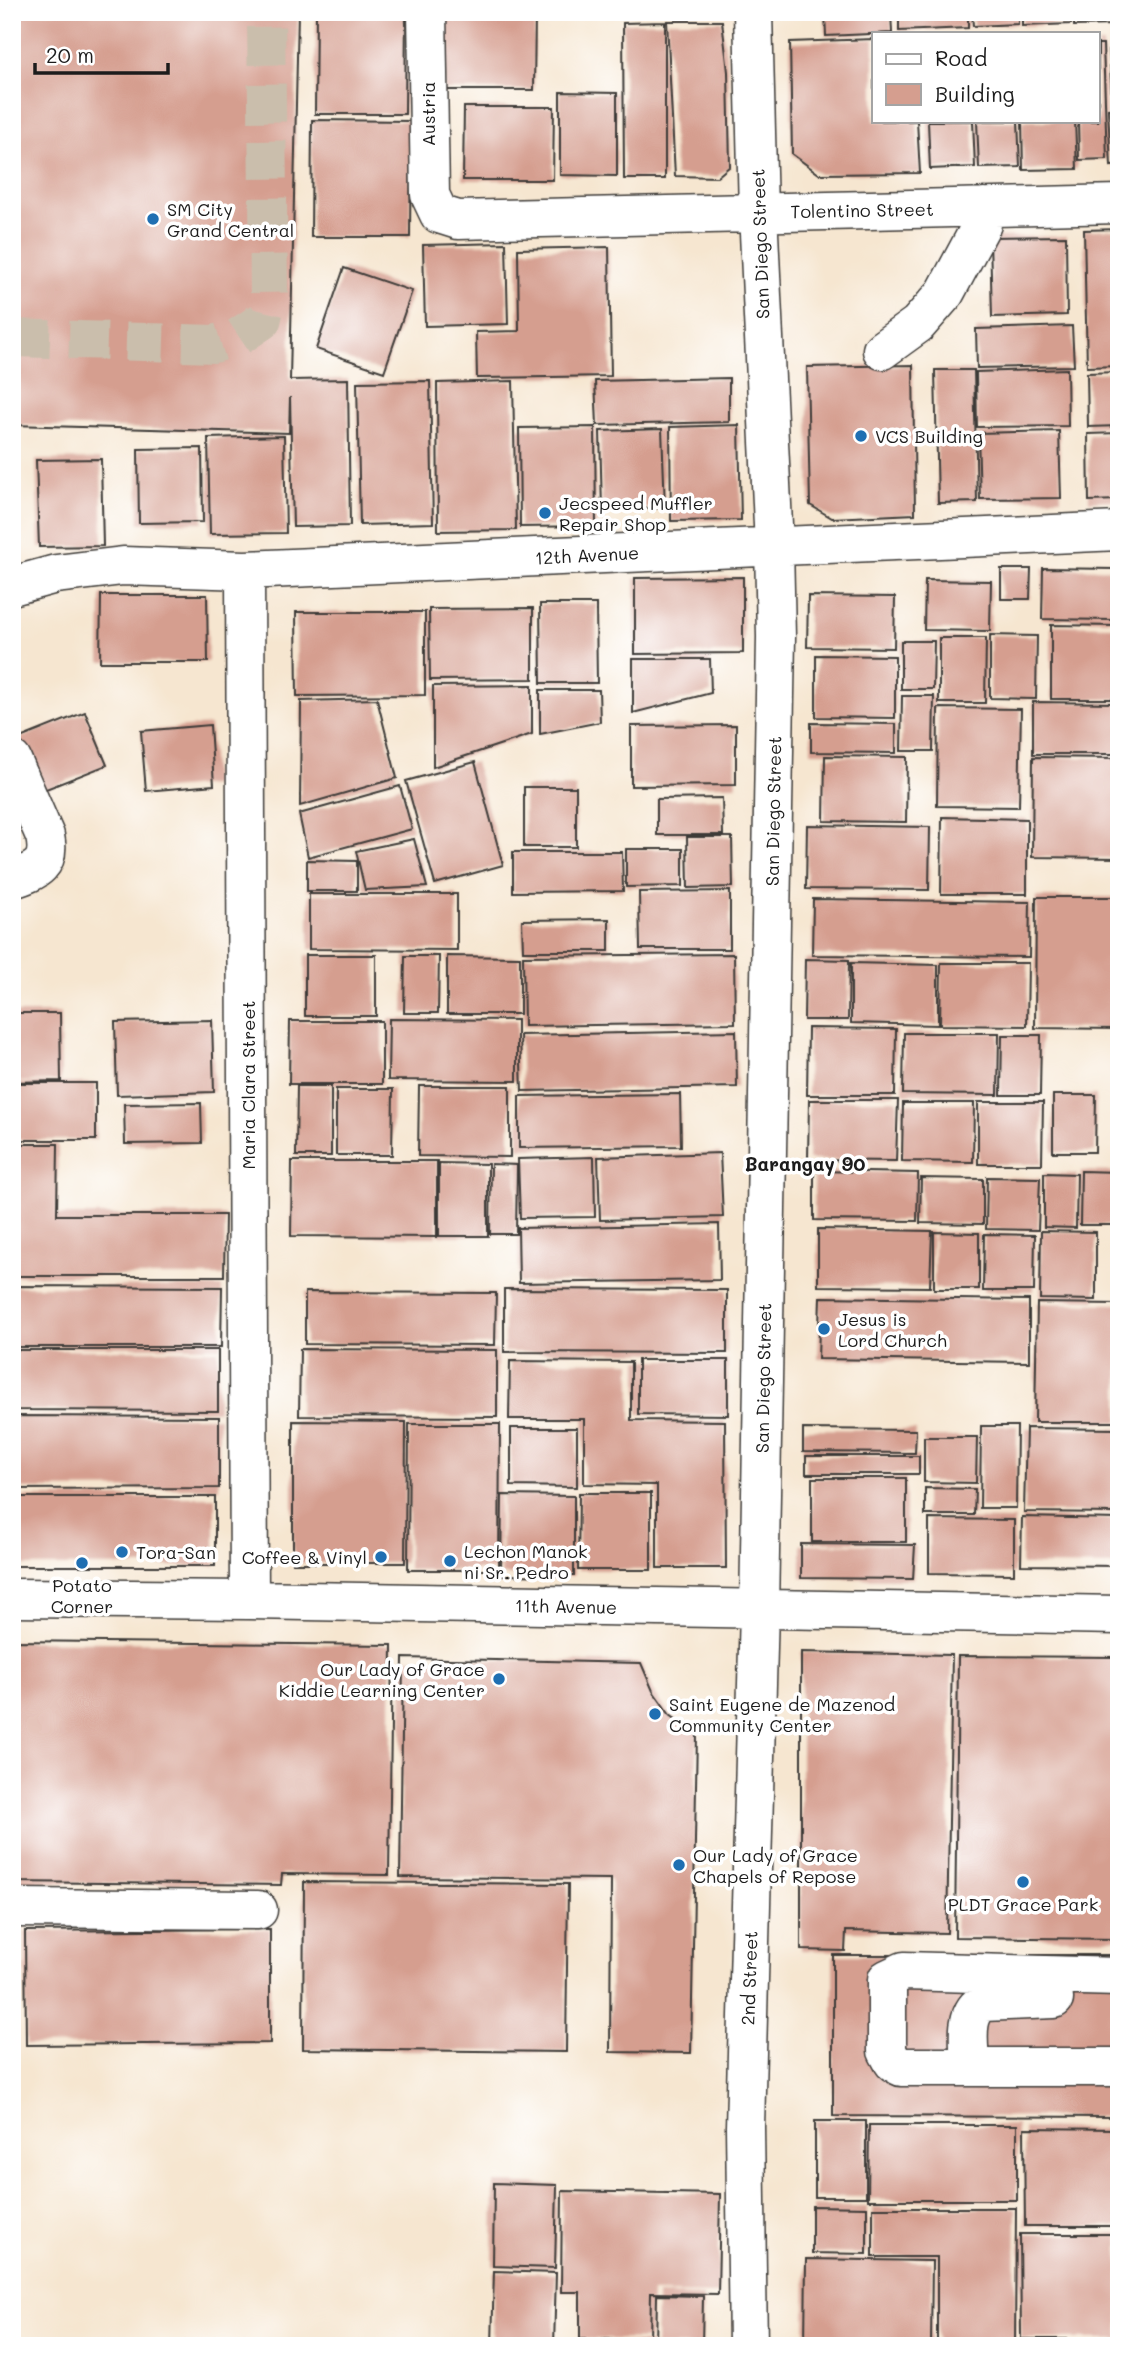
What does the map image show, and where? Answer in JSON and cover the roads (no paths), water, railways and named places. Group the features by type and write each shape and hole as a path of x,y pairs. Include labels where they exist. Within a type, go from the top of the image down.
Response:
{"street":[{"name":"Austria","path":"427,12 428,181 430,195 439,214"},
{"name":"San Diego Street","path":"753,12 758,212 774,546 775,651 759,1610"},
{"name":"Tolentino Street","path":"439,214 458,220 478,221 1119,204"},
{"path":"882,350 918,324 945,293 982,223 984,207"},
{"name":"12th Avenue","path":"12,586 56,574 122,566 245,570 1119,531"},
{"name":"Maria Clara Street","path":"245,570 249,1600"},
{"path":"12,760 45,836 47,849 44,861 33,873 12,879"},
{"name":"11th Avenue","path":"12,1598 1119,1615"},
{"name":"2nd Street","path":"748,2346 745,2127 759,1610"},
{"path":"12,1908 258,1910"},
{"path":"1107,1987 904,1971 887,1979 887,2052 893,2062 901,2067 1119,2067"},
{"path":"970,2067 969,2027 972,2012 977,2006 984,2002 1107,1987"}],"tunnel":[{"path":"12,338 214,344 238,337 262,321 269,293 266,12"}],"place":[{"name":"SM City Grand Central","path":"153,219"},
{"name":"VCS Building","path":"861,436"},
{"name":"Jecspeed Muffler Repair Shop","path":"545,513"},
{"name":"Jesus is Lord Church","path":"824,1329"},
{"name":"Tora-San","path":"122,1552"},
{"name":"Coffee & Vinyl","path":"381,1557"},
{"name":"Lechon Manok ni Sr. Pedro","path":"450,1561"},
{"name":"Potato Corner","path":"82,1563"},
{"name":"Our Lady of Grace Kiddie Learning Center","path":"499,1679"},
{"name":"Saint Eugene de Mazenod Community Center","path":"655,1714"},
{"name":"Our Lady of Grace Chapels of Repose","path":"679,1865"},
{"name":"PLDT Grace Park","path":"1023,1882"}],"district":[{"name":"Barangay 90","path":"805,1163"}]}
